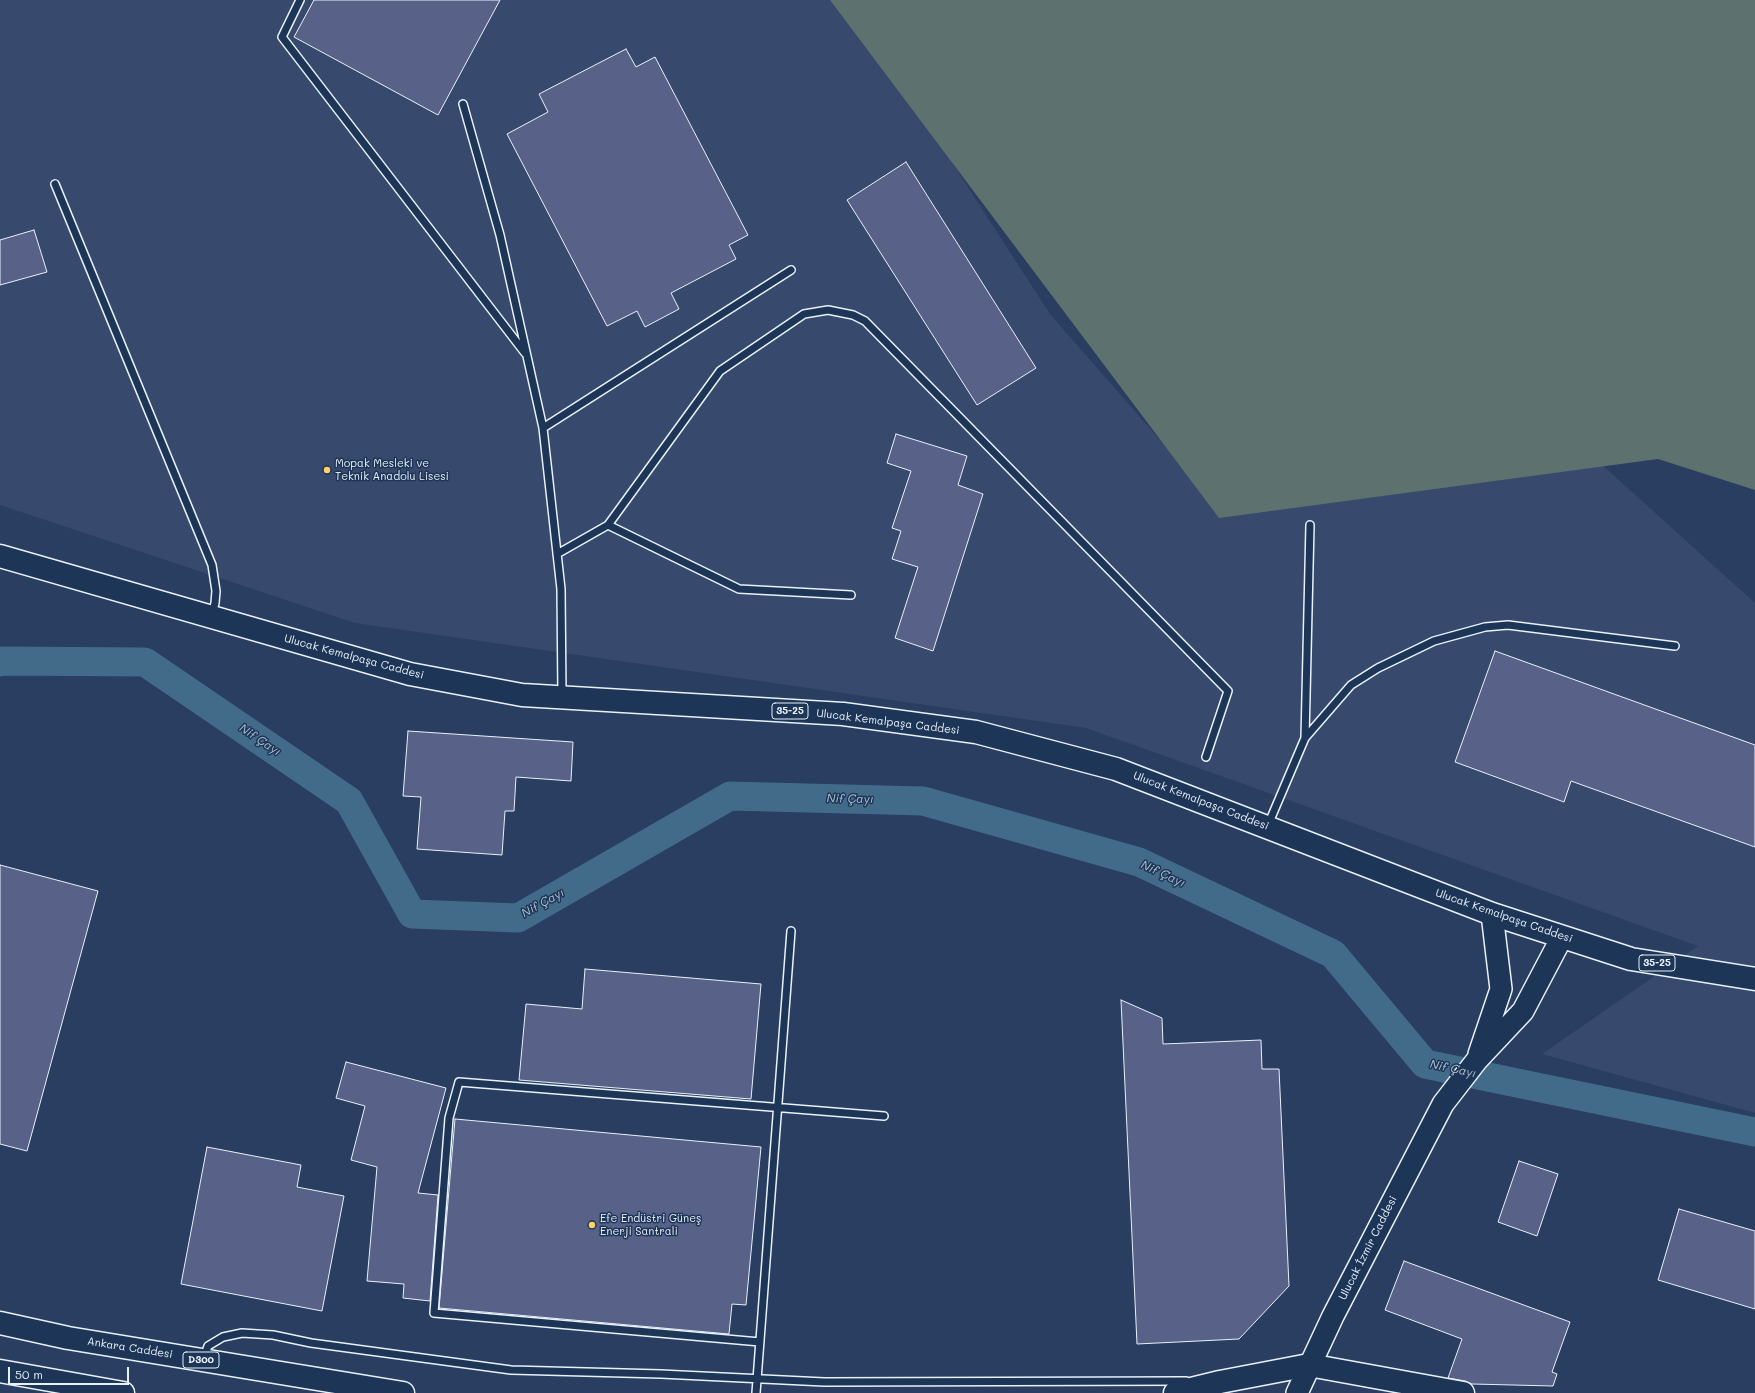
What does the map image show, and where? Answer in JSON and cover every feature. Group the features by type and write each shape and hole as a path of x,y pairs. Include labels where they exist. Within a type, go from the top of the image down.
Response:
{"main road":[{"name":"Ulucak Kemalpaşa Caddesi","path":"0,556 410,674 522,695 843,714 976,732 1116,769 1492,914 1631,959 1755,979"},
{"name":"Ankara Caddesi","path":"0,1323 68,1338 403,1393"},
{"path":"1175,1393 1220,1382 1309,1365 1463,1393"},
{"path":"0,1372 123,1393"}],"street":[{"path":"1477,1060 1501,989 1492,914"},
{"path":"1477,1060 1524,1011 1562,937"},
{"name":"Ulucak İzmir Caddesi","path":"1297,1393 1309,1365 1442,1104 1477,1060"}],"lane":[{"path":"300,0 282,37 527,356"},
{"path":"463,104 500,235 543,428 561,589 562,697"},
{"path":"55,184 212,565 216,590 216,603 211,617"},
{"path":"543,428 791,270"},
{"path":"557,554 608,525 720,371 804,314 828,310 853,315 865,321 1228,691 1206,757"},
{"path":"608,525 739,589 851,595"},
{"path":"1305,738 1310,525"},
{"path":"1268,827 1305,738 1351,685 1378,668 1434,641 1485,627 1508,625 1675,646"},
{"path":"756,1393 791,931"},
{"path":"760,1342 434,1313 449,1118 459,1082 884,1116"},
{"path":"203,1360 208,1346 223,1337 242,1333 273,1335 312,1343 511,1370 824,1382 1145,1380 1220,1382"}],"shaded area":[{"path":"0,0 847,0 1050,314 1222,511 1589,453 1755,603 1755,1113 1542,1054 1698,946 1086,728 355,623 0,505"}],"green space":[{"path":"830,0 1755,0 1755,490 1658,459 1219,518"}],"building":[{"path":"314,0 500,0 438,115 294,37"},
{"path":"626,49 636,67 655,57 748,235 729,245 736,259 671,293 679,309 645,327 637,311 607,326 507,134 548,112 539,94"},
{"path":"906,162 1036,368 977,405 847,200"},
{"path":"34,230 47,272 0,285 0,240"},
{"path":"896,434 967,456 958,485 983,494 933,651 895,638 918,567 892,559 901,531 892,528 911,471 887,463"},
{"path":"1495,651 1755,745 1755,847 1571,781 1564,802 1455,762"},
{"path":"408,731 573,742 571,781 516,777 514,811 505,811 502,855 417,849 421,797 403,796"},
{"path":"0,865 98,891 27,1151 0,1144"},
{"path":"585,969 761,984 751,1099 519,1080 526,1004 582,1009"},
{"path":"1121,1000 1162,1018 1163,1044 1261,1040 1262,1069 1279,1069 1289,1286 1239,1339 1137,1344"},
{"path":"346,1062 446,1088 418,1193 438,1195 430,1301 403,1298 404,1284 367,1281 377,1167 351,1160 365,1106 336,1098"},
{"name":"Efe Endüstri Güneş Enerji Santrali","path":"455,1119 761,1147 746,1305 732,1304 729,1334 439,1308"},
{"path":"207,1147 301,1165 297,1187 344,1196 322,1311 181,1284"},
{"path":"1519,1161 1558,1174 1537,1236 1498,1222"},
{"path":"1679,1209 1755,1231 1755,1309 1658,1280"},
{"path":"1404,1261 1570,1322 1552,1372 1557,1374 1553,1386 1472,1384 1465,1381 1448,1378 1462,1339 1385,1310"}],"waterway":[{"name":"Nif Çayı","path":"0,662 145,662 349,801 412,914 518,918 730,796 923,801 1139,862 1333,954 1425,1064 1755,1132"}],"place":[{"name":"Mopak Mesleki ve Teknik Anadolu Lisesi","path":"327,470"},
{"name":"Efe Endüstri Güneş Enerji Santrali","path":"592,1225"}]}
